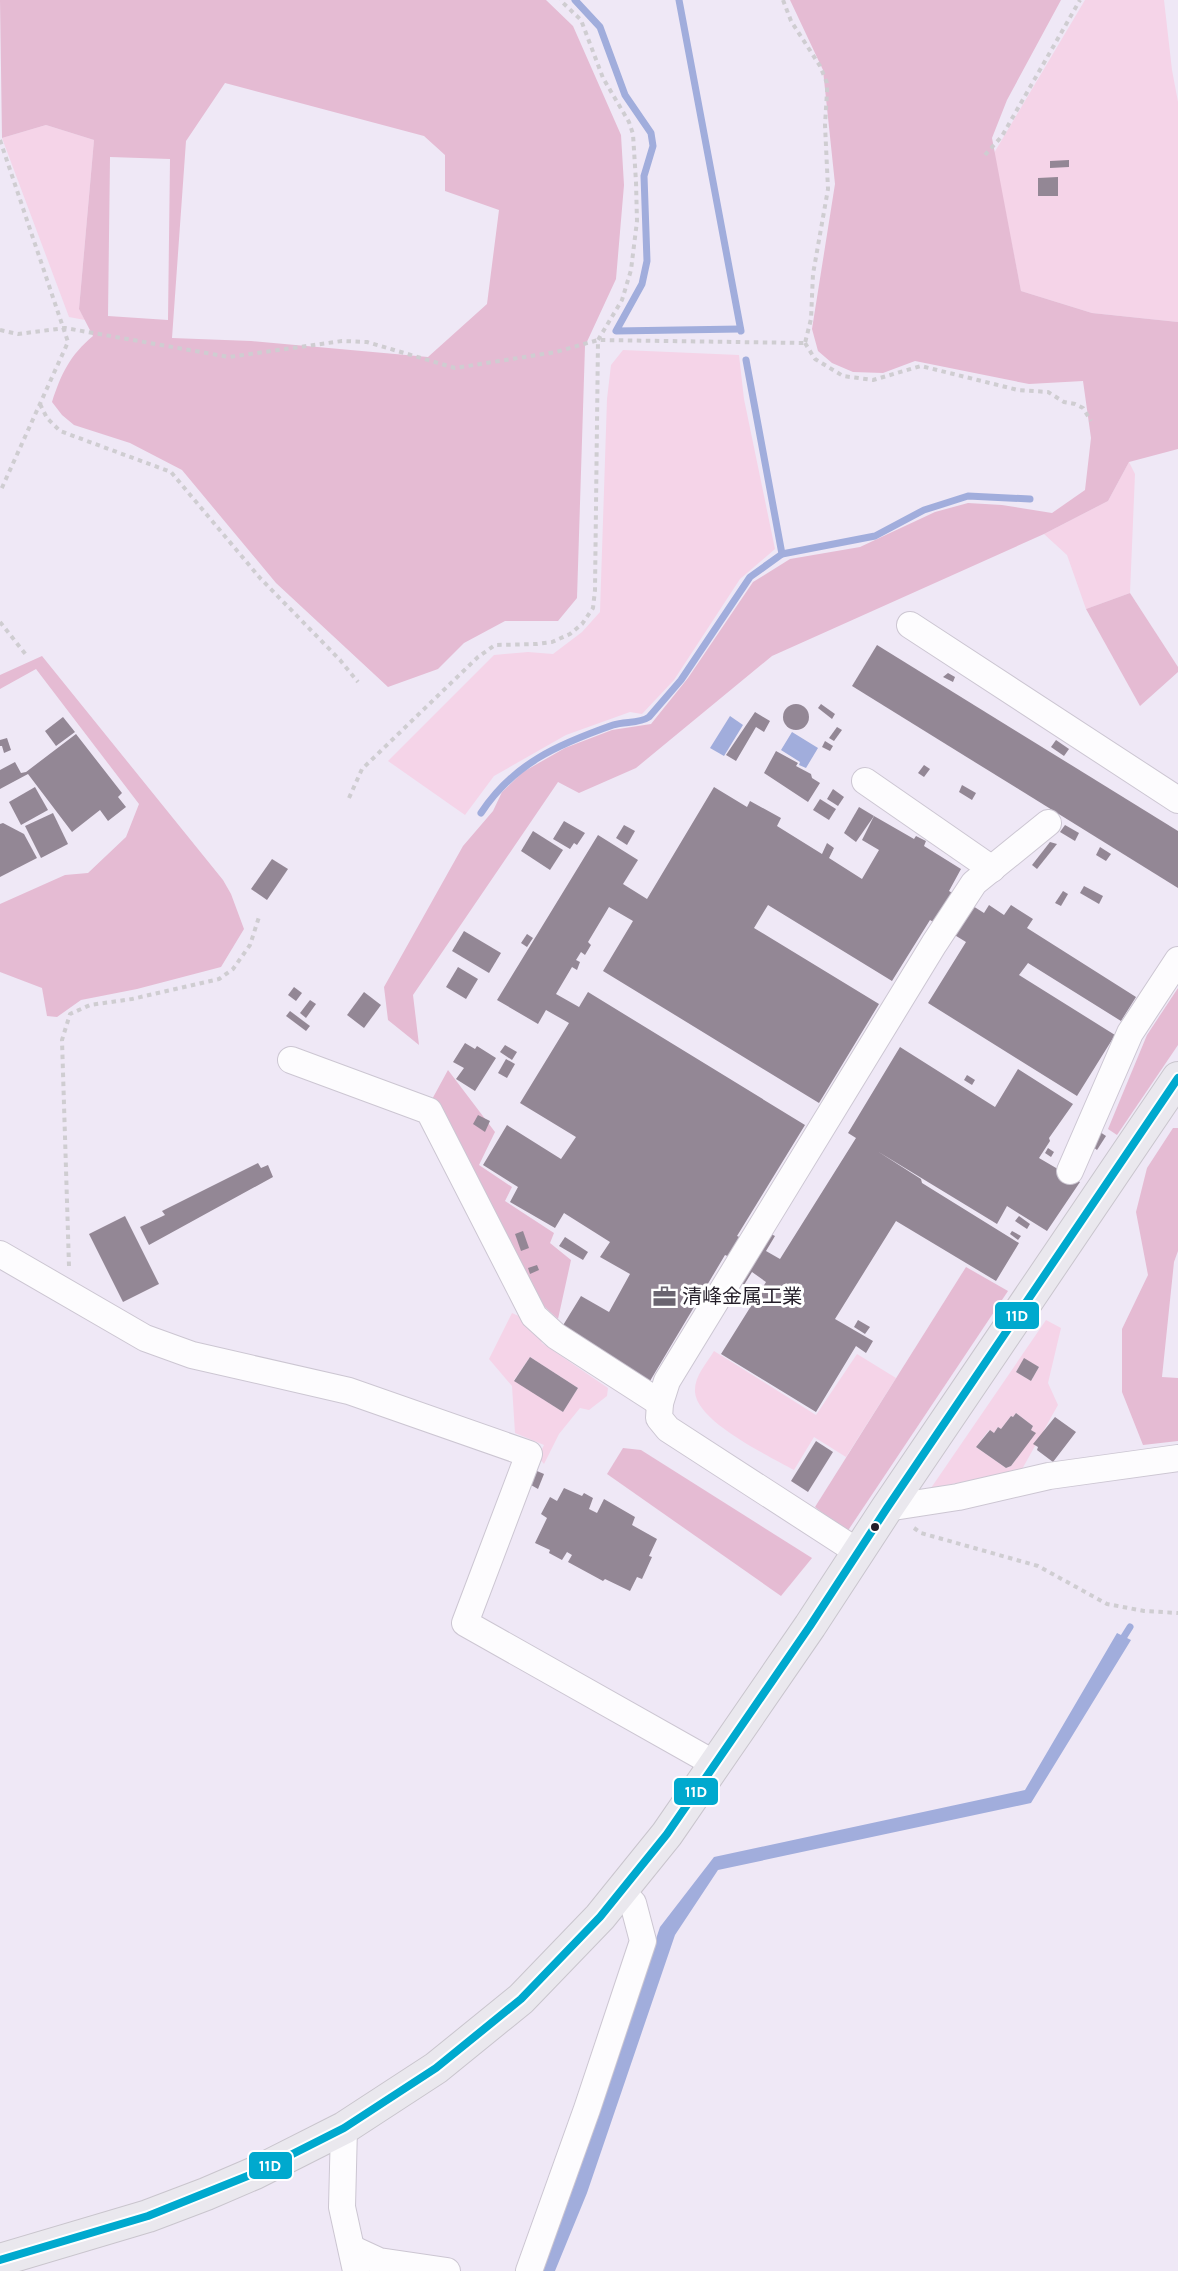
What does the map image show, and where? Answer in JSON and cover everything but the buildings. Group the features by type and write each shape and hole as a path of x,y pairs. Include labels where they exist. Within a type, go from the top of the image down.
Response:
{"main road":[{"path":"0,2260 148,2216 206,2194 344,2128 436,2068 520,1999 600,1917 667,1834 810,1626 886,1508 1178,1078"}],"street":[{"path":"910,625 1178,800"},
{"path":"865,781 992,869"},
{"path":"858,1552 668,1429 659,1418 660,1403 667,1381 928,954 974,883 1048,823"},
{"path":"1070,1171 1130,1033 1178,960"},
{"path":"291,1060 429,1111 534,1316 556,1336 660,1403"},
{"path":"0,1254 145,1338 192,1355 349,1391 529,1454 465,1623 715,1764"},
{"path":"886,1508 958,1497 1049,1476 1178,1458"},
{"path":"529,2271 587,2109 643,1941 633,1903 621,1892"},
{"path":"344,2128 342,2207 354,2260 379,2261 447,2271"}],"path":[{"path":"349,798 362,769 478,657 495,645 537,644 561,638 582,624 593,608 598,340 621,300 633,262 637,221 633,134 629,122 603,78 581,20 560,0"},
{"path":"783,0 791,21 820,66 827,92 825,125 828,189 813,274 811,319 805,343 815,359 843,376 873,380 921,366 1018,390 1048,392 1064,402 1083,408 1091,421"},
{"path":"985,154 1002,136 1080,0"},
{"path":"0,140 68,342 0,492"},
{"path":"0,330 18,334 65,328 229,357 342,341 367,342 455,368 556,352 598,340 805,343"},
{"path":"40,404 47,418 60,431 171,472 260,578 340,660 358,682"},
{"path":"0,622 27,656"},
{"path":"70,1293 62,1040 70,1014 90,1005 132,999 219,979 233,969 250,945 259,917"},
{"path":"886,1508 921,1533 1038,1566 1107,1604 1144,1611 1178,1613"}],"shaded area":[{"path":"0,0 546,0 573,26 621,135 624,185 616,279 585,346 577,598 558,621 505,621 464,643 438,669 388,687 276,583 182,470 130,443 74,425 62,415 52,402 59,383 72,358 93,336 79,309 94,140 46,125 2,138","holes":["225,83 424,136 445,155 445,191 499,210 487,304 428,357 251,341 172,338 186,141","110,157 170,159 168,320 108,316"]},
{"path":"790,0 1061,0 1007,100 992,138 1021,291 1092,313 1178,322 1178,449 1129,462 1108,501 1044,534 772,656 636,768 579,793 558,782 413,995 419,1045 388,1020 384,987 463,846 493,811 502,792 523,772 565,748 612,730 651,724 688,678 753,582 790,559 860,547 935,512 968,503 1002,505 1052,513 1085,490 1091,438 1083,381 1029,384 915,361 883,373 853,372 832,363 818,351 812,329 835,184 823,70"},
{"path":"1085,0 1164,0 1178,102 1178,322 1092,313 1021,291 994,153"},
{"path":"46,125 94,140 79,309 85,320 69,317 2,138"},
{"path":"623,350 739,355 744,399 775,549 740,579 674,680 642,714 630,712 566,735 494,776 465,815 388,761 494,655 528,652 553,654 582,632 600,612 607,399 611,365"},
{"path":"1129,462 1135,474 1130,593 1086,609 1067,555 1044,534 1108,501"},
{"path":"1130,593 1178,667 1178,672 1140,706 1086,609"},
{"path":"42,656 223,880 231,894 244,929 221,967 137,989 81,1000 57,1017 47,1016 42,988 0,972 0,904 65,875 88,873 126,837 139,804 36,669 0,689 0,675"},
{"path":"1178,988 1178,1045 1117,1135 1108,1129 1147,1035"},
{"path":"448,1070 495,1132 479,1165 512,1187 505,1201 554,1233 550,1243 571,1260 558,1319 535,1298 430,1103"},
{"path":"1173,1128 1178,1128 1178,1251 1174,1262 1162,1377 1178,1378 1178,1441 1143,1445 1122,1392 1122,1329 1148,1275 1136,1212 1147,1168"},
{"path":"966,1267 1008,1291 847,1532 815,1507"},
{"path":"512,1313 532,1322 542,1343 608,1388 607,1396 589,1410 580,1408 559,1434 544,1464 538,1457 544,1445 515,1433 512,1386 489,1359","holes":["530,1357 578,1388 563,1412 514,1380"]},
{"path":"1046,1320 1061,1328 1048,1383 1058,1405 1021,1471 931,1488","holes":["1024,1359 1039,1367 1031,1381 1016,1372","1016,1413 1033,1426 1031,1430 1035,1433 1011,1466 1006,1468 976,1447 989,1430 994,1433 998,1427 1001,1429"]},
{"path":"714,1351 816,1415 857,1354 896,1378 846,1457 814,1437 794,1470 736,1437 708,1415 699,1403 695,1392 696,1381"},
{"path":"623,1448 641,1450 812,1558 781,1596 607,1474"}],"water":[{"path":"730,716 743,725 724,756 710,748"},
{"path":"792,732 818,748 806,768 781,750"},
{"path":"1117,1633 1131,1640 1031,1803 718,1870 675,1935 587,2193 555,2271 539,2271 572,2187 660,1927 714,1857 1025,1790"}],"waterway":[{"path":"575,0 600,27 625,95 651,133 653,146 644,176 647,261 642,284 616,331 740,329"},
{"path":"679,0 741,331"},
{"path":"746,360 782,554"},
{"path":"481,813 508,781 539,757 593,732 649,717 681,680 750,577 782,554 875,536 924,510 968,496 1030,499"},
{"path":"1120,1643 1130,1627"}],"transit line":[{"name":"11D","path":"0,2260 148,2216 255,2173 344,2128 436,2068 521,1999 600,1917 667,1834 810,1626 887,1508 1178,1078"}],"place":[{"name":"清峰金属工業","path":"664,1296"}]}
